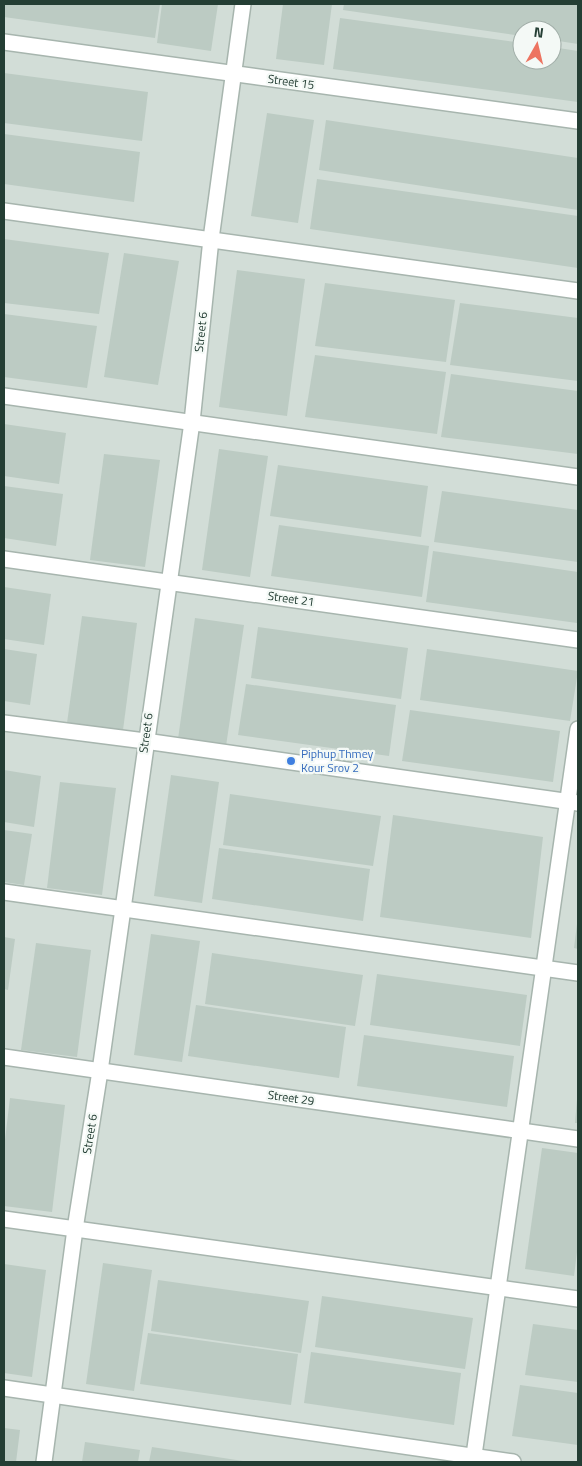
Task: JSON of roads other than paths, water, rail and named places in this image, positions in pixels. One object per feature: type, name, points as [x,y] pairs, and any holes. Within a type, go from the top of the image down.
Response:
[{"type":"street","name":"Street 6","points":[[44,1462],[75,1229],[100,1071],[145,741],[192,422],[211,239],[243,4]]},
{"type":"street","name":"Street 15","points":[[4,42],[578,121]]},
{"type":"street","points":[[4,211],[578,291]]},
{"type":"street","points":[[4,396],[578,477]]},
{"type":"street","name":"Street 21","points":[[4,559],[578,640]]},
{"type":"street","points":[[4,723],[145,741],[573,802]]},
{"type":"street","points":[[474,1459],[544,968],[573,802],[578,729]]},
{"type":"street","points":[[4,892],[578,974]]},
{"type":"street","name":"Street 29","points":[[4,1057],[578,1139]]},
{"type":"street","points":[[4,1219],[578,1299]]},
{"type":"street","points":[[4,1388],[474,1459],[513,1462]]},
{"type":"place","name":"Piphup Thmey Kour Srov 2","points":[[291,761]]}]
